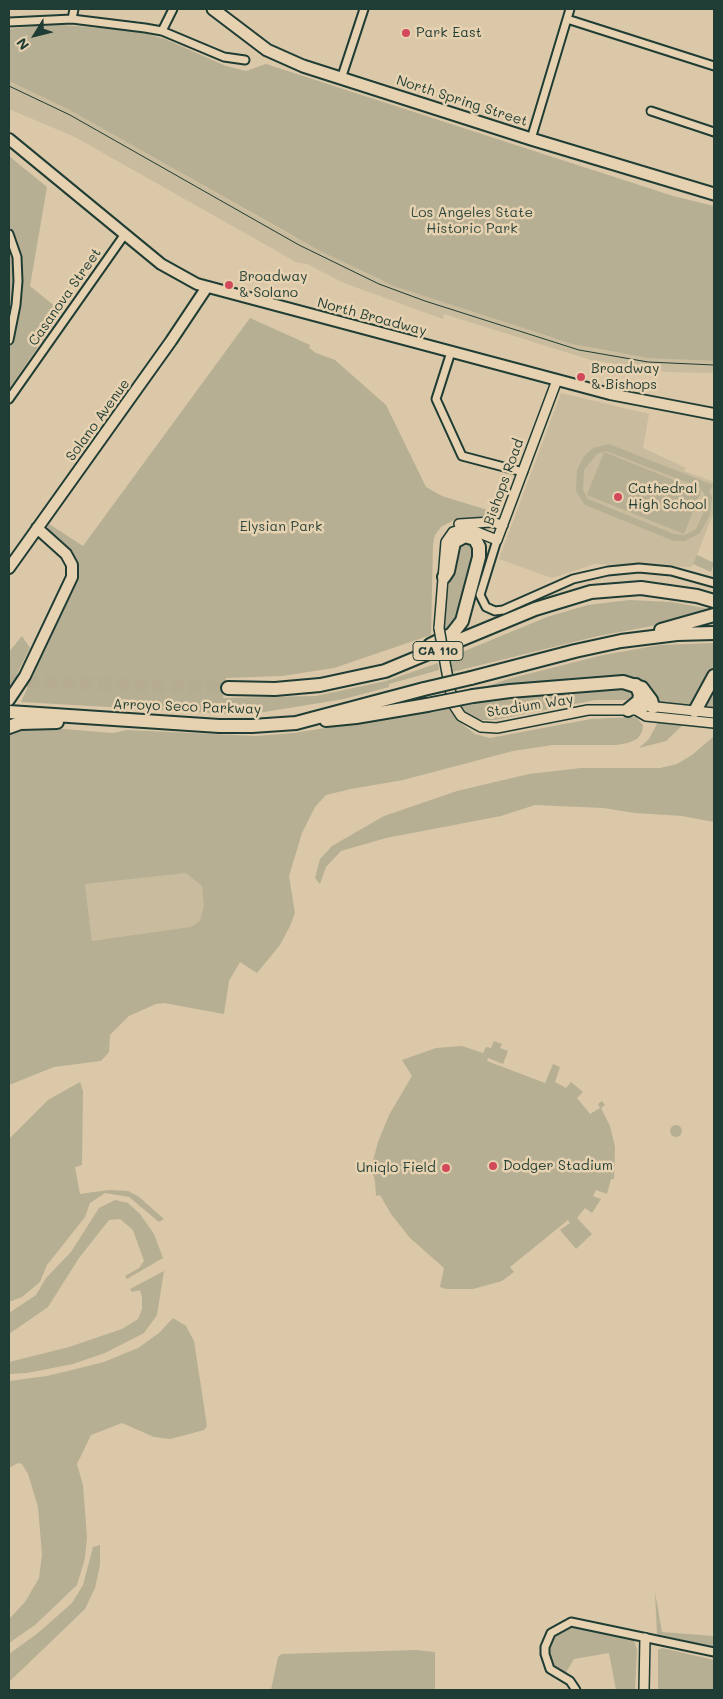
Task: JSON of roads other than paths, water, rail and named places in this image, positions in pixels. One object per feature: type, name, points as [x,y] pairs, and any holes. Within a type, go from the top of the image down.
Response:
[{"type":"highway","points":[[320,685],[436,643],[455,631],[462,621],[479,557],[479,547],[475,539],[465,536],[454,542],[448,570],[444,578]]},
{"type":"highway","points":[[641,588],[673,584],[714,592]]},
{"type":"highway","name":"Arroyo Seco Parkway","points":[[228,688],[275,689],[320,685],[392,669],[562,599],[592,592],[641,588],[697,596],[714,601]]},
{"type":"highway","points":[[621,641],[712,616]]},
{"type":"highway","name":"Arroyo Seco Parkway","points":[[12,713],[219,726],[296,723],[424,688],[621,641],[677,634],[714,633]]},
{"type":"highway","points":[[695,711],[714,676]]},
{"type":"highway","points":[[296,723],[356,717],[510,691],[623,682],[636,685],[648,694],[653,707]]},
{"type":"highway","points":[[632,710],[639,701],[640,694],[636,685]]},
{"type":"highway","points":[[9,726],[20,723],[40,724],[90,719]]},
{"type":"main road","name":"North Spring Street","points":[[213,9],[267,50],[303,66],[531,139],[714,194]]},
{"type":"main road","name":"North Broadway","points":[[9,139],[161,264],[187,279],[206,287],[557,380],[635,399],[714,414]]},
{"type":"main road","name":"Solano Avenue","points":[[9,568],[171,341],[206,287]]},
{"type":"main road","points":[[9,700],[25,676],[72,577],[72,564],[66,554],[37,528]]},
{"type":"street","points":[[72,19],[74,9]]},
{"type":"street","points":[[162,31],[173,9]]},
{"type":"street","points":[[341,79],[364,9]]},
{"type":"street","points":[[531,139],[570,9]]},
{"type":"street","points":[[9,22],[72,19],[162,31],[224,56],[244,60]]},
{"type":"street","points":[[567,19],[714,66]]},
{"type":"street","points":[[651,111],[714,132]]},
{"type":"street","points":[[9,234],[17,257],[18,281],[16,305],[9,340]]},
{"type":"street","name":"Casanova Street","points":[[9,399],[125,234]]},
{"type":"street","points":[[451,352],[436,399],[462,456],[522,472]]},
{"type":"street","name":"Bishops Road","points":[[557,380],[497,540],[480,595],[483,604],[488,609],[503,610],[573,579],[597,572],[624,569],[680,573],[714,583]]},
{"type":"street","name":"Stadium Way","points":[[503,525],[491,522],[454,525],[444,533],[438,551],[439,628],[453,704],[461,716],[481,727],[497,728],[588,710],[632,710],[647,706],[714,713]]},
{"type":"street","name":"Stadium Way","points":[[440,599],[443,594],[445,545],[453,532],[463,528],[470,529],[497,540]]},
{"type":"street","name":"Stadium Way","points":[[632,710],[646,716],[714,723]]},
{"type":"street","points":[[576,1690],[570,1682],[554,1673],[547,1661],[545,1647],[551,1633],[558,1627],[570,1622],[578,1622],[714,1652]]},
{"type":"street","points":[[644,1690],[645,1638]]},
{"type":"tunnel","points":[[9,681],[228,688]]},
{"type":"tram line","points":[[9,86],[70,115],[299,245],[379,284],[425,301],[579,350],[648,362],[714,365]]},
{"type":"place","name":"Park East","points":[[406,33]]},
{"type":"place","name":"Broadway & Solano","points":[[229,285]]},
{"type":"place","name":"Broadway & Bishops","points":[[581,377]]},
{"type":"place","name":"Cathedral High School","points":[[618,497]]},
{"type":"place","name":"Dodger Stadium","points":[[493,1166]]},
{"type":"place","name":"Uniqlo Field","points":[[446,1168]]},
{"type":"park label","name":"Los Angeles State Historic Park","points":[[472,222]]},
{"type":"park label","name":"Elysian Park","points":[[281,527]]}]
